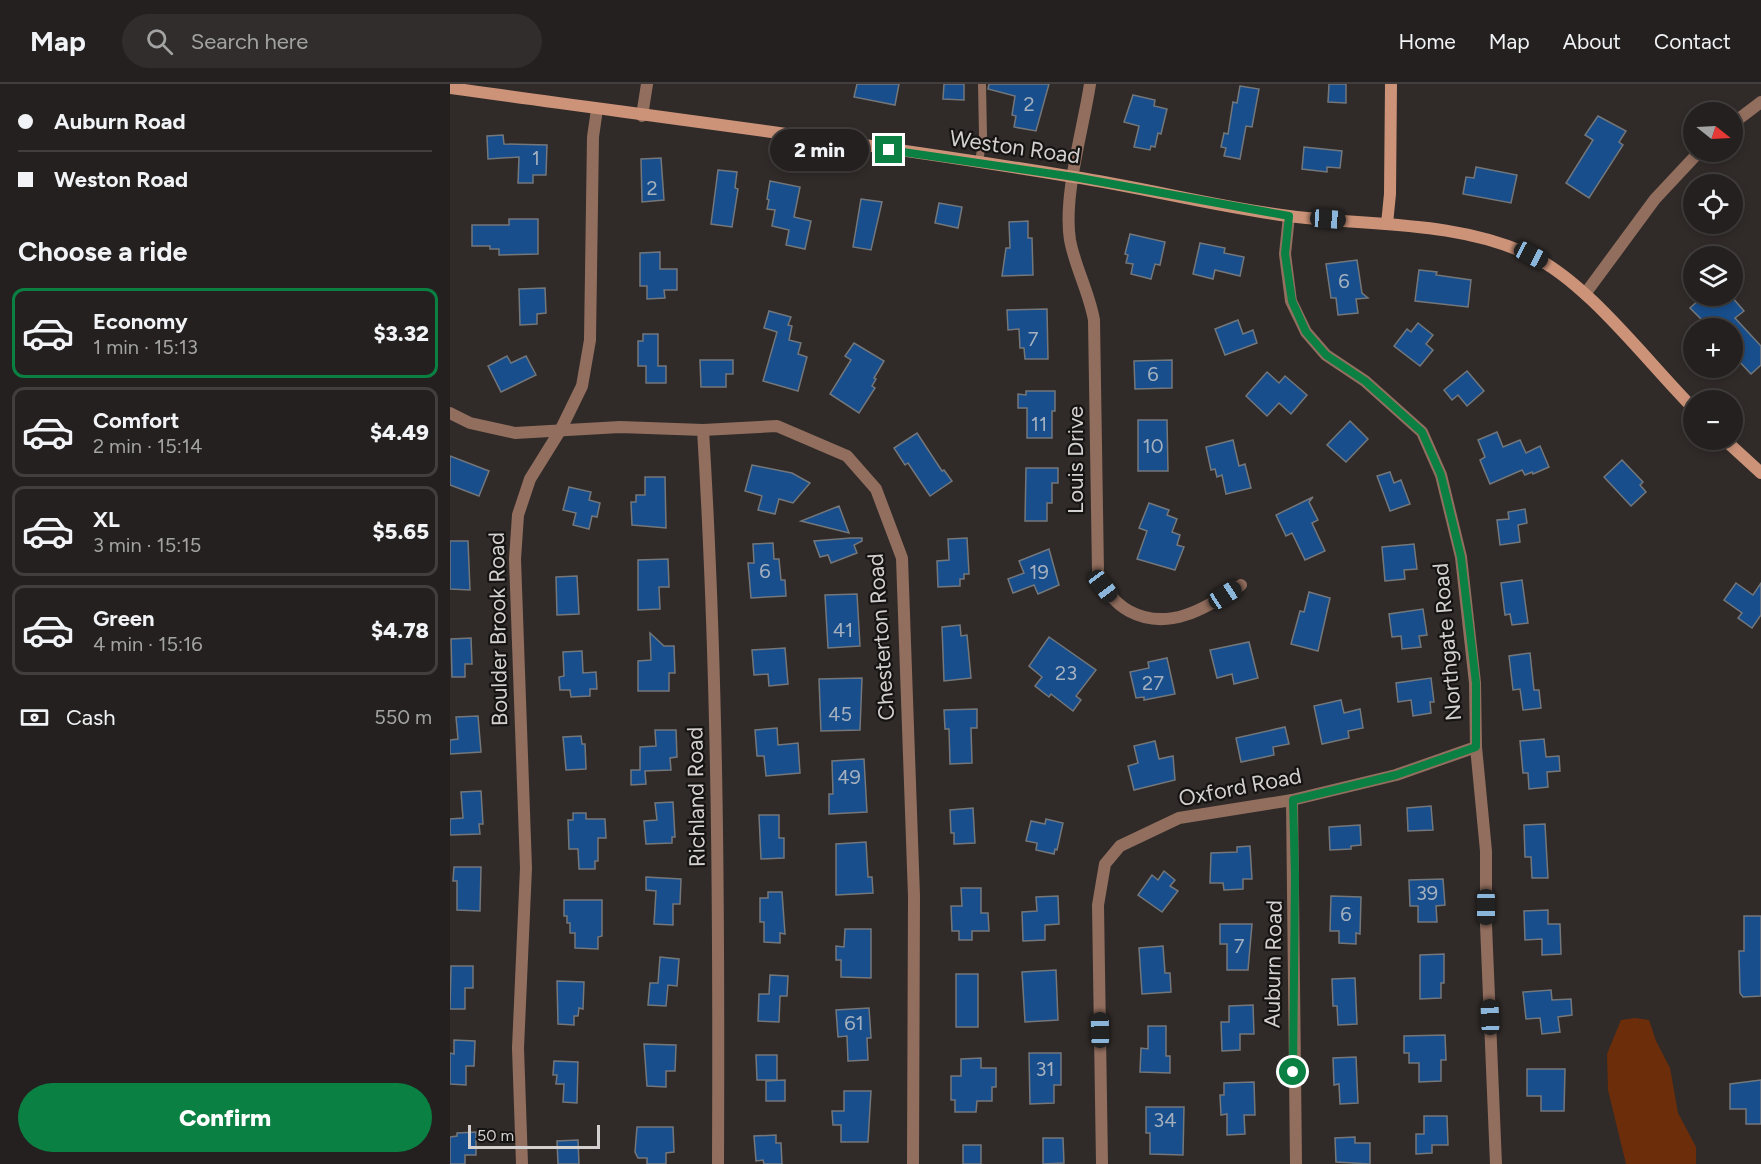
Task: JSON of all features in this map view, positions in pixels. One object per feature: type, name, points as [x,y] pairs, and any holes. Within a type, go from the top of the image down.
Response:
[{"type":"main road","points":[[1387,224],[1390,194],[1391,84]]},
{"type":"main road","name":"Weston Road","points":[[450,88],[1074,177],[1289,216],[1387,224],[1462,235],[1510,246],[1548,264],[1566,277],[1683,397]]},
{"type":"main road","points":[[1736,450],[1761,473]]},
{"type":"street","points":[[642,116],[647,84]]},
{"type":"street","name":"Louis Drive","points":[[1090,84],[1069,221],[1070,240],[1094,320],[1096,555],[1103,586],[1123,608],[1149,619],[1162,620],[1193,613],[1242,585]]},
{"type":"street","points":[[1743,116],[1761,102]]},
{"type":"street","name":"Boulder Brook Road","points":[[522,1164],[518,1048],[526,868],[515,558],[518,515],[530,479],[561,429],[582,386],[590,340],[593,137],[597,109]]},
{"type":"street","points":[[1585,294],[1655,199],[1690,162]]},
{"type":"street","name":"Northgate Road","points":[[1289,216],[1285,254],[1292,301],[1306,332],[1326,355],[1365,381],[1422,432],[1441,475],[1461,557],[1476,683],[1476,747],[1486,851],[1486,925],[1496,1164]]},
{"type":"street","name":"Chesterton Road","points":[[450,413],[470,423],[515,432],[620,427],[703,430],[777,426],[847,456],[876,489],[902,558],[914,896],[913,1164]]},
{"type":"street","name":"Richland Road","points":[[703,430],[711,557],[719,852],[718,1164]]},
{"type":"street","name":"Oxford Road","points":[[1102,1164],[1098,905],[1105,864],[1123,843],[1179,818],[1293,800],[1396,775],[1476,747]]},
{"type":"street","name":"Auburn Road","points":[[1293,800],[1296,1164]]},
{"type":"lane","points":[[979,163],[983,135],[982,84]]},
{"type":"shaded area","points":[[1635,1018],[1649,1020],[1656,1041],[1670,1068],[1678,1113],[1696,1147],[1696,1164],[1626,1164],[1608,1090],[1607,1054],[1621,1020]]},
{"type":"building","points":[[857,84],[899,84],[895,105],[854,97]]},
{"type":"building","points":[[944,84],[964,84],[964,100],[943,99]]},
{"type":"building","points":[[989,84],[1049,84],[1036,131],[1014,127],[1016,116],[1012,115],[1015,96],[988,89]]},
{"type":"building","points":[[1329,84],[1346,84],[1346,103],[1328,102]]},
{"type":"building","points":[[1240,86],[1259,89],[1252,127],[1246,126],[1240,159],[1224,156],[1226,148],[1221,147],[1224,133],[1228,134],[1233,102],[1237,103]]},
{"type":"building","points":[[1133,95],[1155,100],[1154,106],[1167,109],[1161,134],[1158,133],[1155,147],[1151,146],[1150,150],[1134,147],[1139,126],[1124,122]]},
{"type":"building","points":[[1598,116],[1626,131],[1619,142],[1623,145],[1589,198],[1566,183],[1593,140],[1585,135]]},
{"type":"building","points":[[503,135],[504,144],[547,145],[546,175],[533,175],[533,183],[518,183],[519,157],[488,159],[487,136]]},
{"type":"building","points":[[1304,147],[1342,151],[1340,168],[1327,167],[1327,172],[1302,169]]},
{"type":"building","points":[[661,158],[664,200],[642,202],[641,159]]},
{"type":"building","points":[[1476,167],[1517,175],[1511,203],[1463,194],[1466,177],[1474,178]]},
{"type":"building","points":[[718,170],[737,172],[735,188],[738,189],[732,227],[711,224]]},
{"type":"building","points":[[770,181],[800,187],[794,217],[811,221],[805,249],[786,245],[789,230],[772,226],[775,210],[767,209]]},
{"type":"building","points":[[861,199],[882,202],[871,250],[853,247]]},
{"type":"building","points":[[939,203],[962,207],[958,228],[935,223]]},
{"type":"building","points":[[509,219],[538,219],[538,254],[499,255],[499,249],[490,249],[490,246],[472,246],[472,225],[509,225]]},
{"type":"building","points":[[1028,221],[1028,238],[1032,238],[1033,275],[1002,276],[1006,248],[1010,248],[1009,222]]},
{"type":"building","points":[[1130,234],[1165,242],[1160,265],[1155,264],[1151,279],[1131,274],[1133,264],[1126,263],[1128,255],[1125,254]]},
{"type":"building","points":[[1200,243],[1225,248],[1224,253],[1244,257],[1240,276],[1215,270],[1213,279],[1193,274]]},
{"type":"building","points":[[660,252],[660,269],[677,269],[677,290],[664,290],[665,298],[647,299],[647,286],[640,286],[640,253]]},
{"type":"building","points":[[1357,260],[1362,293],[1368,298],[1356,299],[1358,313],[1338,315],[1336,298],[1331,298],[1326,264]]},
{"type":"building","points":[[1419,270],[1471,280],[1468,307],[1415,301]]},
{"type":"building","points":[[545,288],[546,313],[537,314],[537,324],[520,325],[519,289]]},
{"type":"building","points":[[1692,306],[1740,306],[1744,311],[1735,318],[1700,318],[1690,308]]},
{"type":"building","points":[[1047,309],[1048,359],[1025,359],[1024,348],[1020,348],[1019,329],[1008,330],[1007,310]]},
{"type":"building","points":[[769,311],[791,317],[788,325],[792,326],[789,340],[801,343],[798,354],[807,357],[798,391],[763,381],[777,332],[764,328]]},
{"type":"building","points":[[1238,320],[1243,334],[1253,330],[1257,343],[1225,355],[1215,329]]},
{"type":"building","points":[[1418,323],[1433,335],[1426,344],[1433,350],[1420,366],[1394,346],[1407,329],[1411,332]]},
{"type":"building","points":[[1743,327],[1761,346],[1761,365],[1751,374],[1743,365]]},
{"type":"building","points":[[643,334],[658,334],[658,366],[666,366],[666,383],[646,383],[646,366],[638,366],[638,341],[643,341]]},
{"type":"building","points":[[854,343],[884,361],[874,378],[876,379],[872,386],[875,388],[859,413],[830,394],[851,360],[845,356]]},
{"type":"building","points":[[507,356],[511,363],[526,356],[536,375],[501,392],[488,366]]},
{"type":"building","points":[[700,360],[733,360],[733,374],[726,374],[726,387],[701,387]]},
{"type":"building","points":[[1172,360],[1172,388],[1135,389],[1134,361]]},
{"type":"building","points":[[1467,371],[1484,391],[1467,406],[1458,395],[1452,400],[1444,390]]},
{"type":"building","points":[[1267,372],[1279,383],[1285,376],[1307,395],[1291,414],[1279,403],[1267,416],[1246,396]]},
{"type":"building","points":[[1026,391],[1055,391],[1052,438],[1027,438],[1027,408],[1018,408],[1018,394],[1026,395]]},
{"type":"building","points":[[1138,420],[1167,420],[1168,471],[1138,471]]},
{"type":"building","points":[[1350,421],[1368,439],[1346,462],[1327,445]]},
{"type":"building","points":[[1497,432],[1503,447],[1520,440],[1526,453],[1540,446],[1549,467],[1525,475],[1522,470],[1490,484],[1480,460],[1485,457],[1478,440]]},
{"type":"building","points":[[917,433],[942,471],[944,470],[952,481],[930,496],[908,463],[905,465],[894,448]]},
{"type":"building","points":[[1233,440],[1239,466],[1245,464],[1251,488],[1226,494],[1222,475],[1217,477],[1215,469],[1211,470],[1206,447]]},
{"type":"building","points":[[450,456],[489,471],[479,496],[450,485]]},
{"type":"building","points":[[1622,460],[1643,482],[1640,485],[1646,492],[1631,506],[1604,477]]},
{"type":"building","points":[[752,465],[792,473],[810,483],[793,503],[779,499],[775,514],[758,510],[762,496],[745,491]]},
{"type":"building","points":[[1026,468],[1058,468],[1058,483],[1052,483],[1052,503],[1047,503],[1047,521],[1025,521]]},
{"type":"building","points":[[1390,472],[1394,483],[1401,480],[1410,504],[1390,511],[1377,476]]},
{"type":"building","points":[[645,477],[665,477],[666,528],[632,525],[631,502],[636,502],[636,495],[645,495]]},
{"type":"building","points":[[569,487],[591,492],[589,500],[600,503],[597,517],[592,516],[589,529],[573,525],[576,513],[563,510]]},
{"type":"building","points":[[1313,497],[1309,502],[1318,520],[1312,523],[1325,551],[1305,560],[1292,533],[1286,536],[1276,515]]},
{"type":"building","points":[[1149,503],[1169,510],[1167,515],[1177,519],[1172,532],[1180,535],[1177,545],[1184,547],[1175,570],[1137,559],[1147,531],[1139,528]]},
{"type":"building","points":[[839,506],[849,533],[801,521]]},
{"type":"building","points":[[1525,509],[1527,523],[1518,525],[1520,542],[1500,545],[1497,520],[1509,519],[1508,512]]},
{"type":"building","points":[[862,538],[862,541],[854,545],[857,553],[831,563],[828,555],[820,557],[814,541]]},
{"type":"building","points":[[967,538],[969,574],[964,574],[964,579],[960,579],[960,586],[938,587],[937,561],[949,560],[948,539]]},
{"type":"building","points":[[450,541],[468,541],[470,590],[450,589]]},
{"type":"building","points":[[773,543],[774,559],[779,559],[781,580],[785,580],[786,596],[751,598],[748,563],[754,563],[753,544]]},
{"type":"building","points":[[1414,544],[1417,569],[1404,570],[1405,579],[1385,581],[1382,547]]},
{"type":"building","points":[[1049,549],[1059,585],[1038,594],[1034,585],[1013,593],[1008,579],[1024,573],[1019,561]]},
{"type":"building","points":[[668,559],[669,587],[659,587],[660,609],[638,610],[638,560]]},
{"type":"building","points":[[577,576],[579,614],[557,615],[556,577]]},
{"type":"building","points":[[1522,580],[1528,623],[1512,625],[1510,614],[1505,615],[1501,583]]},
{"type":"building","points":[[1736,583],[1753,595],[1761,583],[1761,615],[1752,628],[1738,618],[1742,613],[1724,600]]},
{"type":"building","points":[[1309,592],[1330,598],[1318,651],[1291,644],[1300,611],[1304,612]]},
{"type":"building","points":[[857,594],[860,646],[828,648],[825,595]]},
{"type":"building","points":[[1423,609],[1427,635],[1419,636],[1421,647],[1402,649],[1401,636],[1392,637],[1389,614]]},
{"type":"building","points":[[960,625],[961,636],[967,635],[971,678],[944,681],[942,627]]},
{"type":"building","points":[[650,633],[664,646],[674,646],[675,673],[669,673],[669,691],[638,691],[638,661],[651,660]]},
{"type":"building","points":[[1049,637],[1096,670],[1076,696],[1081,700],[1073,711],[1051,694],[1049,697],[1035,686],[1042,677],[1029,666]]},
{"type":"building","points":[[471,638],[472,664],[465,664],[465,677],[452,677],[451,639]]},
{"type":"building","points":[[1249,642],[1258,678],[1234,684],[1232,674],[1217,678],[1210,650]]},
{"type":"building","points":[[785,648],[788,684],[769,686],[768,674],[754,675],[752,650]]},
{"type":"building","points":[[582,651],[583,673],[596,672],[597,689],[590,689],[590,696],[571,697],[570,690],[560,690],[559,677],[564,676],[563,652]]},
{"type":"building","points":[[1530,653],[1534,690],[1539,690],[1541,708],[1523,710],[1520,689],[1513,690],[1509,656]]},
{"type":"building","points":[[1167,658],[1175,694],[1144,700],[1144,697],[1136,698],[1130,672],[1149,668],[1148,662]]},
{"type":"building","points":[[862,678],[860,730],[821,731],[819,679]]},
{"type":"building","points":[[1431,678],[1434,702],[1430,702],[1431,713],[1413,716],[1411,700],[1398,702],[1396,683]]},
{"type":"building","points":[[1341,700],[1344,713],[1360,709],[1363,728],[1348,731],[1349,738],[1322,744],[1314,706]]},
{"type":"building","points":[[977,709],[977,728],[971,728],[972,763],[950,764],[949,729],[945,729],[944,710]]},
{"type":"building","points":[[478,716],[481,752],[450,754],[450,740],[458,739],[456,717]]},
{"type":"building","points":[[1285,727],[1289,744],[1273,747],[1274,755],[1241,762],[1236,738]]},
{"type":"building","points":[[777,728],[778,745],[798,743],[800,773],[766,776],[764,756],[757,756],[755,730]]},
{"type":"building","points":[[655,730],[676,730],[677,757],[670,758],[671,770],[645,771],[646,784],[631,785],[631,770],[640,770],[640,747],[656,746]]},
{"type":"building","points":[[581,736],[582,744],[585,744],[586,769],[566,770],[563,737]]},
{"type":"building","points":[[1544,739],[1546,757],[1559,756],[1560,771],[1547,772],[1548,787],[1529,789],[1528,773],[1523,773],[1520,741]]},
{"type":"building","points":[[1155,741],[1159,759],[1173,756],[1175,780],[1134,790],[1128,766],[1138,763],[1134,746]]},
{"type":"building","points":[[864,759],[867,812],[829,814],[829,794],[833,794],[832,761]]},
{"type":"building","points":[[481,791],[483,824],[479,824],[480,834],[450,835],[450,819],[463,818],[461,792]]},
{"type":"building","points":[[673,802],[675,837],[672,837],[672,843],[646,844],[644,821],[657,820],[655,803]]},
{"type":"building","points":[[1431,806],[1433,830],[1408,831],[1407,808]]},
{"type":"building","points":[[973,808],[975,843],[954,844],[950,810]]},
{"type":"building","points":[[573,813],[586,813],[586,819],[605,819],[606,838],[598,838],[598,861],[595,861],[595,869],[579,869],[578,849],[569,849],[568,820],[573,820]]},
{"type":"building","points":[[759,815],[779,815],[779,838],[784,838],[784,858],[761,859]]},
{"type":"building","points":[[1046,819],[1063,823],[1054,854],[1036,850],[1037,843],[1026,841],[1031,821],[1045,824]]},
{"type":"building","points":[[1545,824],[1548,878],[1532,878],[1531,857],[1525,857],[1524,825]]},
{"type":"building","points":[[1360,825],[1361,845],[1351,846],[1351,849],[1330,850],[1329,827]]},
{"type":"building","points":[[866,842],[868,877],[872,877],[873,893],[836,895],[836,844]]},
{"type":"building","points":[[1250,846],[1252,879],[1243,879],[1243,889],[1224,890],[1223,883],[1210,883],[1211,853],[1237,852],[1237,847]]},
{"type":"building","points":[[454,867],[481,867],[480,911],[457,910],[457,881],[453,881]]},
{"type":"building","points":[[1164,871],[1175,880],[1170,886],[1178,891],[1162,912],[1138,895],[1152,875],[1158,880]]},
{"type":"building","points":[[646,877],[681,879],[680,904],[673,904],[673,925],[654,924],[656,891],[646,890]]},
{"type":"building","points":[[1443,879],[1445,905],[1436,906],[1437,922],[1418,922],[1418,906],[1410,906],[1409,880]]},
{"type":"building","points":[[961,888],[981,888],[981,913],[988,913],[989,931],[972,931],[972,940],[959,940],[959,931],[952,931],[951,906],[962,906]]},
{"type":"building","points":[[768,892],[782,892],[785,934],[780,933],[780,943],[764,942],[764,922],[760,922],[760,898],[768,898]]},
{"type":"building","points":[[1058,896],[1059,924],[1045,925],[1045,940],[1023,941],[1022,912],[1037,911],[1036,897]]},
{"type":"building","points":[[1331,896],[1361,897],[1360,934],[1356,933],[1356,944],[1339,943],[1339,931],[1330,931]]},
{"type":"building","points":[[564,900],[602,900],[602,936],[598,937],[598,949],[575,948],[575,933],[570,933],[570,923],[567,923],[567,916],[564,916]]},
{"type":"building","points":[[1548,910],[1548,924],[1560,924],[1561,954],[1542,955],[1542,939],[1525,940],[1524,911]]},
{"type":"building","points":[[1744,916],[1761,916],[1761,996],[1743,997],[1740,993],[1739,951],[1744,951]]},
{"type":"building","points":[[1220,924],[1252,924],[1248,970],[1227,970],[1227,944],[1220,944]]},
{"type":"building","points":[[845,929],[871,929],[871,978],[841,977],[841,960],[836,960],[836,946],[844,947]]},
{"type":"building","points":[[1163,946],[1165,973],[1170,973],[1171,992],[1142,994],[1139,948]]},
{"type":"building","points":[[1444,954],[1444,983],[1441,983],[1441,998],[1420,999],[1420,955]]},
{"type":"building","points":[[660,957],[679,959],[677,986],[668,985],[666,1006],[648,1005],[650,983],[658,983]]},
{"type":"building","points":[[451,966],[473,966],[473,988],[465,988],[465,1009],[450,1009]]},
{"type":"building","points":[[1056,970],[1058,1020],[1025,1022],[1022,972]]},
{"type":"building","points":[[956,974],[978,974],[978,1027],[956,1027]]},
{"type":"building","points":[[770,975],[788,976],[787,996],[780,996],[779,1022],[758,1021],[759,994],[769,994]]},
{"type":"building","points":[[1355,978],[1357,1024],[1338,1025],[1337,1006],[1333,1006],[1332,979]]},
{"type":"building","points":[[557,981],[584,982],[583,1009],[579,1008],[578,1016],[574,1016],[574,1025],[558,1024]]},
{"type":"building","points":[[1551,990],[1552,1000],[1571,999],[1572,1015],[1558,1017],[1560,1032],[1542,1034],[1540,1018],[1526,1019],[1523,992]]},
{"type":"building","points":[[1253,1005],[1254,1034],[1240,1034],[1240,1050],[1222,1051],[1221,1022],[1229,1022],[1229,1006]]},
{"type":"building","points":[[869,1008],[871,1038],[867,1038],[868,1060],[848,1061],[847,1036],[838,1037],[836,1010]]},
{"type":"building","points":[[1148,1026],[1166,1026],[1166,1056],[1170,1056],[1170,1073],[1140,1072],[1141,1048],[1148,1049]]},
{"type":"building","points":[[1445,1035],[1446,1060],[1441,1060],[1441,1081],[1419,1082],[1419,1063],[1409,1063],[1409,1053],[1404,1053],[1404,1036]]},
{"type":"building","points":[[454,1040],[475,1041],[474,1066],[466,1066],[466,1085],[450,1084],[450,1053],[454,1054]]},
{"type":"building","points":[[644,1044],[676,1045],[675,1071],[666,1071],[666,1087],[647,1086]]},
{"type":"building","points":[[1029,1053],[1061,1053],[1061,1085],[1054,1085],[1054,1103],[1030,1104]]},
{"type":"building","points":[[756,1055],[777,1055],[777,1080],[757,1080]]},
{"type":"building","points":[[1356,1057],[1358,1103],[1340,1104],[1339,1084],[1334,1085],[1333,1058]]},
{"type":"building","points":[[981,1058],[981,1068],[996,1068],[996,1087],[992,1087],[992,1101],[977,1101],[976,1112],[955,1112],[955,1100],[951,1100],[951,1076],[961,1076],[961,1059]]},
{"type":"building","points":[[554,1061],[578,1062],[577,1103],[563,1102],[564,1084],[556,1084],[557,1075],[553,1075]]},
{"type":"building","points":[[1527,1069],[1565,1069],[1564,1111],[1541,1111],[1541,1096],[1527,1096]]},
{"type":"building","points":[[785,1080],[785,1101],[766,1101],[766,1081]]},
{"type":"building","points":[[1761,1080],[1761,1124],[1746,1124],[1746,1109],[1730,1109],[1730,1084]]},
{"type":"building","points":[[1254,1082],[1255,1115],[1244,1115],[1245,1134],[1227,1135],[1227,1114],[1221,1115],[1220,1095],[1224,1095],[1224,1083]]},
{"type":"building","points":[[844,1091],[871,1091],[868,1142],[841,1142],[841,1125],[833,1125],[832,1111],[844,1111]]},
{"type":"building","points":[[1146,1107],[1184,1107],[1183,1155],[1150,1154],[1150,1133],[1146,1133]]},
{"type":"building","points":[[1424,1116],[1447,1116],[1448,1145],[1432,1145],[1432,1153],[1416,1154],[1416,1134],[1424,1134]]},
{"type":"building","points":[[637,1127],[673,1127],[674,1152],[666,1153],[666,1164],[647,1164],[647,1158],[638,1158],[635,1152]]},
{"type":"building","points":[[476,1132],[476,1155],[465,1155],[465,1164],[450,1164],[450,1137],[457,1136],[457,1133]]},
{"type":"building","points":[[776,1135],[776,1143],[781,1143],[782,1164],[764,1164],[763,1160],[756,1161],[754,1136]]},
{"type":"building","points":[[1355,1137],[1355,1143],[1370,1143],[1370,1164],[1336,1162],[1335,1138]]},
{"type":"building","points":[[1043,1138],[1063,1138],[1064,1163],[1043,1164]]},
{"type":"building","points":[[578,1140],[579,1164],[558,1164],[557,1141]]},
{"type":"building","points":[[963,1145],[981,1145],[981,1164],[963,1164]]},
{"type":"route","points":[[889,150],[1074,177],[1289,216],[1285,254],[1292,301],[1306,332],[1326,355],[1365,381],[1422,432],[1441,475],[1461,557],[1476,683],[1476,747],[1396,775],[1293,800],[1295,876],[1293,1072]]}]
